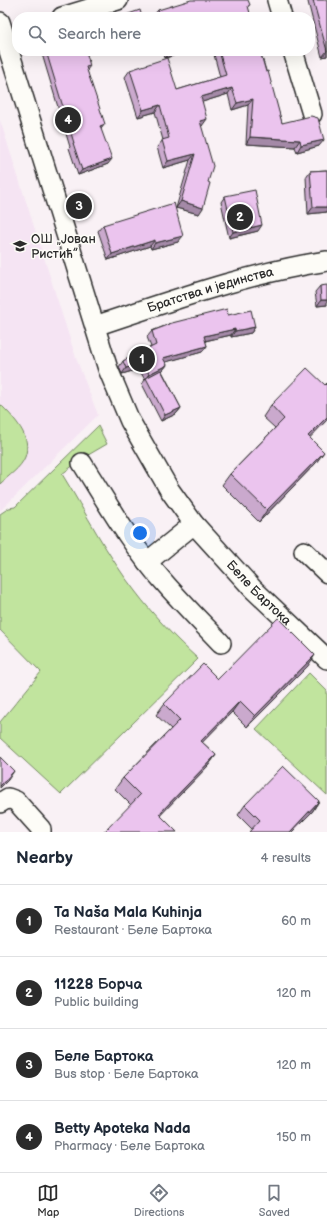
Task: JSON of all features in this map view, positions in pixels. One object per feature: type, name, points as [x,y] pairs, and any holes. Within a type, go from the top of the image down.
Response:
[{"type":"street","points":[[78,12],[118,0]]},
{"type":"street","points":[[277,0],[281,12]]},
{"type":"street","name":"Беле Бартока","points":[[5,31],[12,54]]},
{"type":"street","name":"Беле Бартока","points":[[13,56],[108,369],[130,421],[170,489],[194,524],[253,589],[327,659]]},
{"type":"street","points":[[295,56],[312,114]]},
{"type":"street","name":"Братства и јединства","points":[[95,326],[258,276],[299,265],[327,261]]},
{"type":"street","points":[[82,463],[117,519],[147,562],[221,643]]},
{"type":"street","points":[[147,562],[194,524]]},
{"type":"street","points":[[304,551],[327,573]]},
{"type":"street","points":[[0,803],[8,798],[16,801],[41,829],[41,832]]},
{"type":"shaded area","name":"ОШ „Јован Ристић”","points":[[0,120],[76,358],[98,415],[0,511]]},
{"type":"green space","points":[[0,404],[16,421],[24,434],[27,449],[21,465],[0,484]]},
{"type":"green space","points":[[98,426],[107,444],[83,458],[62,474],[125,577],[157,618],[198,659],[61,794],[0,738],[0,722],[41,672],[0,630],[0,514],[9,508],[15,507]]},
{"type":"green space","points":[[309,673],[327,691],[327,795],[256,729]]},
{"type":"building","points":[[191,0],[248,0],[250,5],[248,6],[250,12],[159,12],[158,10]]},
{"type":"building","points":[[313,0],[327,0],[327,51]]},
{"type":"building","points":[[48,56],[87,56],[90,66],[86,67],[105,124],[100,126],[112,159],[82,170]]},
{"type":"building","points":[[220,56],[261,56],[266,72],[268,71],[282,123],[311,116],[318,118],[324,140],[301,145],[300,140],[250,137],[253,99],[237,103],[232,88],[201,97],[207,119],[200,121],[213,166],[203,208],[181,201],[195,154],[168,161],[162,140],[169,138],[160,105],[143,110],[130,70],[167,58],[177,90],[226,75]]},
{"type":"building","points":[[327,170],[327,207],[313,207],[310,171]]},
{"type":"building","points":[[255,190],[262,225],[233,232],[225,196]]},
{"type":"building","points":[[174,203],[183,236],[155,243],[155,240],[112,254],[103,225]]},
{"type":"building","points":[[327,285],[327,300],[321,300],[320,286]]},
{"type":"building","points":[[227,309],[228,315],[251,310],[255,327],[235,331],[235,329],[204,336],[207,346],[163,358],[167,365],[149,374],[144,363],[126,368],[123,361],[156,345],[152,331],[168,324]]},
{"type":"building","points":[[307,368],[325,385],[327,383],[327,417],[308,436],[324,452],[267,510],[230,474],[284,419],[271,405]]},
{"type":"building","points":[[161,370],[181,408],[165,415],[146,378]]},
{"type":"building","points":[[278,618],[315,655],[255,716],[240,701],[201,741],[216,755],[159,814],[177,832],[104,832],[140,795],[123,778],[180,720],[164,704],[203,664],[218,679]]},
{"type":"building","points":[[0,757],[14,771],[0,786]]},
{"type":"building","points":[[283,766],[319,801],[290,832],[249,832],[260,820],[245,805]]},
{"type":"place","name":"Betty Apoteka Nada","points":[[68,120]]},
{"type":"place","name":"Беле Бартока","points":[[79,206]]},
{"type":"place","name":"11228 Борча","points":[[240,217]]},
{"type":"place","name":"ОШ „Јован Ристић”","points":[[20,246]]},
{"type":"place","name":"Ta Naša Mala Kuhinja","points":[[142,359]]}]
